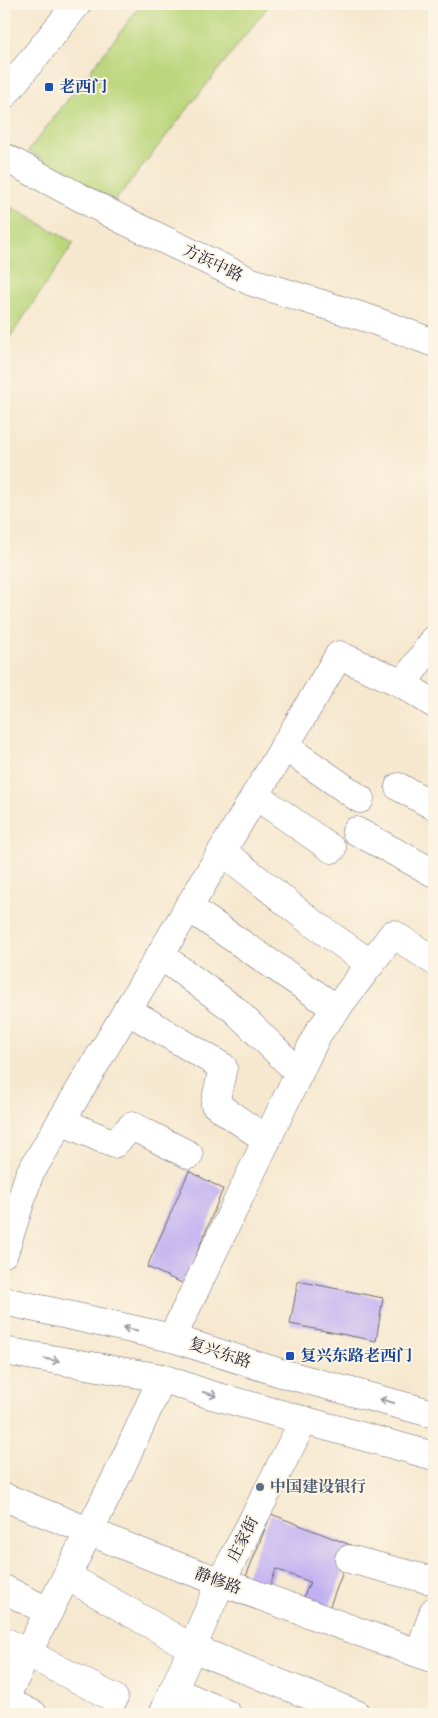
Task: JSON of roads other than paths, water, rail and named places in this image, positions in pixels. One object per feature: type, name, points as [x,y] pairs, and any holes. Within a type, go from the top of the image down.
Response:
[{"type":"street","points":[[4,95],[77,4]]},
{"type":"street","name":"方浜中路","points":[[4,157],[119,218],[252,282],[370,319],[434,343]]},
{"type":"street","points":[[403,684],[434,640]]},
{"type":"street","points":[[4,1253],[28,1175],[339,655],[403,684],[434,704]]},
{"type":"street","points":[[284,746],[360,799]]},
{"type":"street","points":[[399,787],[434,806]]},
{"type":"street","points":[[255,795],[332,849]]},
{"type":"street","points":[[356,831],[434,873]]},
{"type":"street","points":[[222,851],[310,921],[371,964]]},
{"type":"street","points":[[188,907],[336,1009]]},
{"type":"street","points":[[172,1338],[318,1033],[393,934],[434,961]]},
{"type":"street","points":[[160,955],[235,1010],[299,1073]]},
{"type":"street","points":[[127,1010],[223,1067],[215,1104],[267,1140]]},
{"type":"street","points":[[61,1121],[114,1144],[132,1126],[189,1155]]},
{"type":"street","name":"复兴东路","points":[[4,1301],[172,1338],[281,1373],[434,1414]]},
{"type":"street","points":[[4,1351],[162,1378],[434,1456]]},
{"type":"street","points":[[33,1714],[4,1700],[119,1472],[162,1378]]},
{"type":"street","name":"庄家街","points":[[163,1714],[220,1582],[304,1420]]},
{"type":"street","name":"静修路","points":[[4,1497],[220,1582],[427,1656]]},
{"type":"street","points":[[349,1559],[434,1581]]},
{"type":"street","points":[[67,1576],[192,1648],[356,1714]]},
{"type":"street","points":[[4,1589],[49,1612]]},
{"type":"street","points":[[427,1656],[434,1610]]},
{"type":"street","points":[[4,1641],[29,1652],[114,1698]]},
{"type":"street","points":[[173,1690],[227,1714]]},
{"type":"place","name":"老西门","points":[[49,87]]},
{"type":"place","name":"复兴东路老西门","points":[[290,1356]]},
{"type":"place","name":"中国建设银行","points":[[260,1487]]}]
